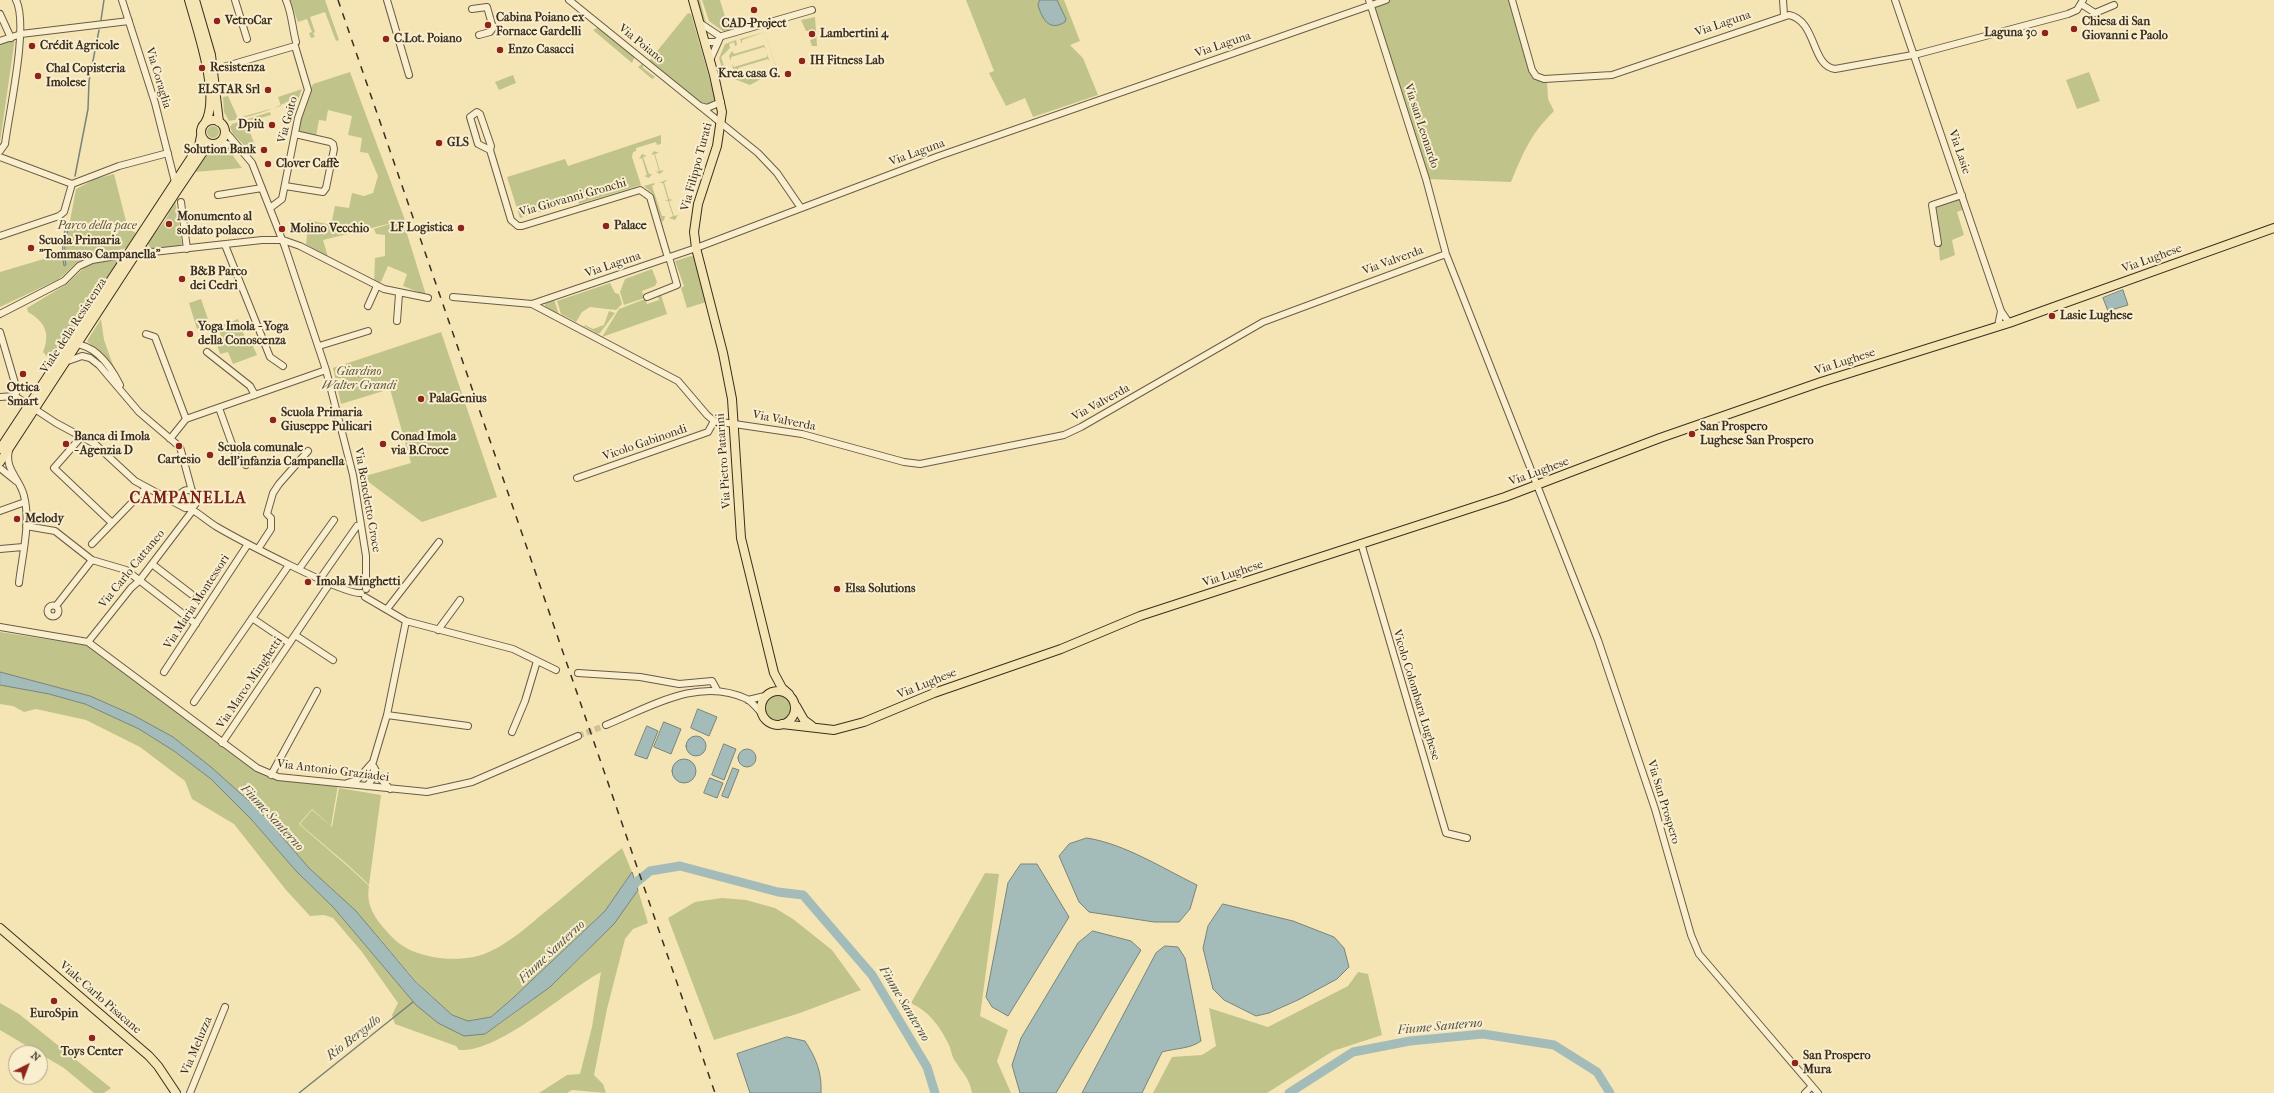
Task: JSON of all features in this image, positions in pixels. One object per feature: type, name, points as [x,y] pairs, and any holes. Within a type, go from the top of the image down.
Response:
[{"type":"main road","name":"Viale della Resistenza","points":[[0,449],[64,363],[127,257],[199,146],[201,129],[211,112],[210,91],[205,61],[189,0]]},
{"type":"main road","points":[[195,0],[205,32],[213,70],[219,122],[225,131]]},
{"type":"main road","name":"Via Filippo Turati","points":[[693,0],[706,42],[721,102],[722,123],[695,219],[696,248]]},
{"type":"main road","points":[[205,123],[212,120],[219,122]]},
{"type":"main road","name":"Viale della Resistenza","points":[[0,462],[32,407],[83,335],[203,152],[224,138],[225,131]]},
{"type":"main road","points":[[201,136],[205,142],[215,144]]},
{"type":"main road","name":"Via Lughese","points":[[762,714],[770,722],[834,730],[864,722],[934,693],[1061,649],[1140,616],[1248,582],[1360,543],[1537,486],[1660,438],[1821,382],[2009,323],[2274,228]]},
{"type":"main road","name":"Via Pietro Patarini","points":[[696,248],[728,378],[734,423],[741,538],[774,673],[782,688],[789,694]]},
{"type":"main road","name":"Via Pietro Patarini","points":[[767,695],[774,673]]},
{"type":"main road","points":[[762,714],[761,705],[767,695],[779,690],[789,694],[804,720],[812,727]]},
{"type":"main road","points":[[782,724],[791,719],[794,714],[795,704]]},
{"type":"main road","name":"Viale Carlo Pisacane","points":[[0,928],[149,1056],[158,1066],[176,1093]]},
{"type":"street","points":[[0,151],[5,144],[21,34],[21,9],[16,0]]},
{"type":"street","name":"Via Coraglia","points":[[122,0],[155,103],[175,182]]},
{"type":"street","points":[[235,0],[247,39]]},
{"type":"street","points":[[286,0],[293,19],[292,28],[296,42]]},
{"type":"street","points":[[387,0],[409,75]]},
{"type":"street","name":"Via Poiano","points":[[569,0],[758,153],[777,173],[801,208]]},
{"type":"street","name":"Via Laguna","points":[[452,297],[532,304],[669,258],[946,153],[1370,3],[1386,0]]},
{"type":"street","name":"Via Laguna","points":[[1512,0],[1532,70],[1536,76],[1544,79],[1612,75],[1784,15]]},
{"type":"street","points":[[1783,0],[1784,15],[1794,16],[1803,23],[1822,61],[1831,69],[1915,55],[2068,14],[2076,10],[2082,2],[2095,13],[2114,5]]},
{"type":"street","name":"Via Lasie","points":[[1895,0],[2001,311],[2009,323]]},
{"type":"street","name":"Via san Leonardo","points":[[1370,3],[1426,179],[1446,254]]},
{"type":"street","points":[[472,9],[487,7],[493,28],[490,32],[479,35]]},
{"type":"street","points":[[706,42],[716,42],[720,37],[812,10]]},
{"type":"street","points":[[0,14],[11,38]]},
{"type":"street","points":[[0,41],[21,34],[129,22]]},
{"type":"street","points":[[700,23],[720,37]]},
{"type":"street","points":[[710,60],[720,37]]},
{"type":"street","name":"Via Goito","points":[[213,70],[295,46],[308,90],[300,109],[281,201],[270,208]]},
{"type":"street","points":[[700,106],[707,108],[721,102]]},
{"type":"street","name":"Via Giovanni Gronchi","points":[[487,148],[478,144],[470,117],[472,114],[477,112],[480,114],[490,140],[487,148],[511,220],[518,226],[640,190],[647,193],[650,197],[669,258]]},
{"type":"street","name":"Via Benedetto Croce","points":[[225,131],[252,163],[283,240],[319,346],[353,475],[366,556],[365,593]]},
{"type":"street","points":[[284,186],[322,193],[325,190],[330,168],[333,144],[294,134]]},
{"type":"street","points":[[215,144],[224,143],[241,149]]},
{"type":"street","points":[[0,157],[72,184],[113,168],[168,153]]},
{"type":"street","points":[[170,164],[177,168],[186,166]]},
{"type":"street","points":[[0,236],[59,216],[64,212],[72,184]]},
{"type":"street","points":[[218,195],[262,188]]},
{"type":"street","points":[[1938,243],[1932,205],[1962,195]]},
{"type":"street","points":[[181,202],[187,249]]},
{"type":"street","points":[[140,247],[150,252],[283,240],[300,246],[378,286],[399,294],[428,298]]},
{"type":"street","points":[[225,245],[270,357],[283,366]]},
{"type":"street","points":[[1446,254],[1537,486]]},
{"type":"street","name":"Via Valverda","points":[[714,421],[802,434],[904,462],[920,464],[1064,435],[1081,428],[1263,322],[1446,254]]},
{"type":"street","points":[[0,314],[64,281],[79,266],[92,260],[122,255],[127,257]]},
{"type":"street","points":[[647,297],[677,285],[669,258]]},
{"type":"street","points":[[368,306],[378,286]]},
{"type":"street","points":[[397,321],[399,294]]},
{"type":"street","points":[[532,304],[678,380],[707,416],[714,421]]},
{"type":"street","name":"Via Lasie","points":[[1998,326],[2001,311]]},
{"type":"street","points":[[319,346],[368,331]]},
{"type":"street","points":[[0,332],[17,390],[15,396]]},
{"type":"street","points":[[146,334],[155,337],[186,419]]},
{"type":"street","points":[[76,344],[107,362],[122,390]]},
{"type":"street","points":[[207,352],[250,386],[255,395]]},
{"type":"street","points":[[64,363],[82,356],[90,358],[122,390],[150,422],[182,451],[192,491],[196,495],[197,502],[207,520]]},
{"type":"street","points":[[170,439],[186,419],[326,370]]},
{"type":"street","points":[[0,397],[15,396],[56,423],[95,444],[135,481],[146,488],[189,509],[248,544],[289,565],[355,593],[365,593],[376,602],[406,621],[513,649],[556,670]]},
{"type":"street","points":[[219,408],[237,458],[246,465]]},
{"type":"street","name":"Vicolo Gabinondi","points":[[577,478],[708,432],[714,421]]},
{"type":"street","points":[[82,436],[54,468],[112,522]]},
{"type":"street","points":[[10,447],[7,460],[23,492],[25,502],[26,526],[19,583]]},
{"type":"street","points":[[258,549],[271,528],[271,518],[267,514],[273,494],[308,451]]},
{"type":"street","points":[[0,462],[12,471]]},
{"type":"street","points":[[0,468],[17,482]]},
{"type":"street","points":[[188,478],[179,500],[189,509]]},
{"type":"street","name":"Via San Prospero","points":[[1537,486],[1598,640],[1655,809],[1690,935],[1699,954],[1818,1093]]},
{"type":"street","points":[[92,544],[146,488]]},
{"type":"street","points":[[164,498],[176,498],[182,493],[192,491]]},
{"type":"street","points":[[0,510],[25,502]]},
{"type":"street","points":[[189,509],[197,502]]},
{"type":"street","name":"Via Carlo Cattaneo","points":[[88,642],[130,588],[139,581],[152,564],[189,509]]},
{"type":"street","points":[[299,569],[334,520]]},
{"type":"street","points":[[26,526],[55,531],[92,560],[123,569],[196,624]]},
{"type":"street","points":[[320,579],[357,526]]},
{"type":"street","points":[[387,609],[439,542]]},
{"type":"street","name":"Vicolo Colombara Lughese","points":[[1360,543],[1446,833],[1467,838]]},
{"type":"street","name":"Via Maria Montessori","points":[[164,672],[248,544]]},
{"type":"street","points":[[0,549],[23,547]]},
{"type":"street","points":[[56,606],[92,560]]},
{"type":"street","points":[[152,564],[191,594]]},
{"type":"street","points":[[194,702],[289,565]]},
{"type":"street","name":"Via Marco Minghetti","points":[[222,743],[330,583]]},
{"type":"street","points":[[438,630],[460,600]]},
{"type":"street","points":[[252,618],[289,644]]},
{"type":"street","points":[[367,786],[373,778],[374,765],[387,714],[406,621]]},
{"type":"street","name":"Via Antonio Graziadei","points":[[0,627],[88,642],[222,743],[258,768],[271,775],[427,792],[472,782],[578,736]]},
{"type":"street","name":"Via Marco Minghetti","points":[[295,635],[333,660]]},
{"type":"street","points":[[512,732],[525,701],[537,661]]},
{"type":"street","points":[[578,673],[640,677],[679,684],[706,680],[712,681],[718,690]]},
{"type":"street","points":[[606,725],[687,692],[718,690],[748,700],[762,714]]},
{"type":"street","points":[[271,775],[317,691]]},
{"type":"street","points":[[748,700],[767,695]]},
{"type":"street","points":[[387,714],[468,726]]},
{"type":"street","points":[[344,784],[357,780],[374,765]]},
{"type":"street","points":[[374,765],[379,777],[390,788]]},
{"type":"street","points":[[367,786],[366,775],[368,770]]},
{"type":"street","name":"Via Meluzza","points":[[190,1093],[225,1007]]},
{"type":"street","points":[[1805,1093],[1812,1086]]},
{"type":"green space","points":[[290,0],[325,0],[339,40],[336,41],[325,12],[310,17],[315,32],[313,33],[315,37],[311,38],[309,33],[312,32],[307,19],[298,22]]},
{"type":"green space","points":[[697,0],[700,0],[706,23],[720,33],[704,23]]},
{"type":"green space","points":[[702,0],[720,0],[728,27],[731,27],[732,30],[724,32],[709,21]]},
{"type":"green space","points":[[966,0],[1064,0],[1080,41],[1070,45],[1083,58],[1098,95],[1033,117],[1025,98],[1006,106],[989,73],[994,71]]},
{"type":"green space","points":[[1387,0],[1511,0],[1530,71],[1547,80],[1548,99],[1554,111],[1539,128],[1528,144],[1511,182],[1425,179],[1372,5]]},
{"type":"green space","points":[[688,13],[691,14],[715,98],[712,104],[708,106],[702,104],[649,61]]},
{"type":"green space","points":[[815,17],[817,46],[812,46],[810,40],[816,38],[813,30],[806,31],[801,20]]},
{"type":"green space","points":[[599,27],[635,56],[632,63],[593,30]]},
{"type":"green space","points":[[765,32],[777,70],[750,85],[724,75],[719,58],[725,44],[736,40],[737,45],[735,46],[734,42],[729,44],[730,48],[721,57],[726,72],[729,71],[737,77],[740,76],[742,79],[776,68]]},
{"type":"green space","points":[[765,32],[742,40],[742,44],[740,39]]},
{"type":"green space","points":[[15,38],[0,142],[0,44]]},
{"type":"green space","points":[[763,42],[766,50],[764,47],[731,57],[731,61],[729,56],[732,51],[734,54],[764,45]]},
{"type":"green space","points":[[767,54],[770,62],[768,59],[738,68],[739,72],[733,69],[732,64],[734,67],[767,57]]},
{"type":"green space","points":[[643,63],[643,68],[655,77],[652,79],[638,67]]},
{"type":"green space","points":[[350,72],[405,220],[403,221],[426,295],[403,286],[407,274],[388,266],[381,282],[374,284],[375,258],[385,256],[385,235],[376,234],[374,229],[396,222],[323,240],[328,257],[306,244],[309,220],[331,225],[335,206],[349,208],[352,193],[364,196],[373,193],[378,176],[368,153],[360,152],[362,138],[348,135],[352,116],[328,110],[326,121],[319,120],[316,136],[299,131],[302,113],[313,84]]},
{"type":"green space","points":[[2089,72],[2100,101],[2077,109],[2066,80]]},
{"type":"green space","points":[[513,75],[516,83],[499,90],[495,82]]},
{"type":"green space","points":[[302,89],[297,102],[289,101],[281,105],[278,97]]},
{"type":"green space","points":[[228,96],[238,118],[274,108],[252,116],[229,121],[224,112],[223,97]]},
{"type":"green space","points":[[270,112],[271,115],[246,122],[256,148],[249,150],[233,134],[230,127],[232,124]]},
{"type":"green space","points":[[215,126],[218,127],[218,137],[211,138],[208,137],[207,130],[208,127]]},
{"type":"green space","points":[[661,135],[661,144],[657,145],[656,142],[636,148],[636,151],[633,152],[632,157],[641,185],[579,204],[578,200],[520,218],[507,177],[565,159],[568,166]]},
{"type":"green space","points":[[227,147],[238,153],[233,156],[242,168],[194,172],[209,153]]},
{"type":"green space","points":[[654,151],[659,153],[655,154],[660,171],[664,170],[660,174],[656,172],[659,171],[654,154],[651,155]]},
{"type":"green space","points":[[642,154],[647,156],[643,157],[649,174],[652,174],[649,178],[644,176],[647,175],[642,158],[639,159]]},
{"type":"green space","name":"Parco della pace","points":[[114,174],[128,229],[136,233],[127,248],[91,256],[77,262],[59,279],[0,307],[0,272],[64,253],[76,189],[95,179]]},
{"type":"green space","points":[[666,180],[667,181],[664,182],[669,199],[673,200],[669,201],[674,216],[678,215],[675,220],[669,218],[673,216],[668,201],[664,201],[668,200],[663,183],[659,183]]},
{"type":"green space","points":[[655,184],[652,186],[662,216],[665,216],[662,222],[653,194],[644,186]]},
{"type":"green space","points":[[1959,199],[1960,203],[1963,202],[1965,209],[1957,212],[1964,235],[1952,240],[1955,255],[1940,261],[1935,206]]},
{"type":"green space","points":[[175,200],[182,244],[177,247],[149,249],[148,242],[166,219]]},
{"type":"green space","points":[[691,256],[695,257],[706,302],[687,308],[681,288],[684,286],[675,261]]},
{"type":"green space","points":[[118,261],[52,362],[43,352],[46,339],[44,328],[38,319],[28,312],[27,308],[67,284],[85,267],[95,263]]},
{"type":"green space","points":[[652,269],[657,282],[655,286],[642,291],[644,298],[624,305],[620,292],[625,279]]},
{"type":"green space","points":[[610,283],[615,293],[619,294],[622,304],[616,310],[590,307],[582,312],[576,322],[561,314],[557,301]]},
{"type":"green space","points":[[661,295],[667,314],[602,337],[619,309],[645,299],[647,304],[659,300],[658,296]]},
{"type":"green space","points":[[201,299],[210,325],[197,329],[189,303]]},
{"type":"green space","points":[[554,299],[559,315],[545,306],[545,303]]},
{"type":"green space","points":[[609,311],[615,313],[600,333],[598,334],[584,326],[585,325],[593,329],[604,325]]},
{"type":"green space","points":[[101,319],[104,340],[114,368],[87,341]]},
{"type":"green space","points":[[238,319],[248,345],[252,344],[257,355],[233,364],[228,352],[220,354],[216,342],[222,339],[218,327]]},
{"type":"green space","name":"Giardino Walter Grandi","points":[[441,332],[497,497],[422,522],[362,477],[411,463],[390,389],[341,404],[333,368]]},
{"type":"green space","points":[[21,382],[34,390],[31,394],[22,390]]},
{"type":"green space","points":[[0,632],[90,646],[267,776],[278,779],[338,785],[331,826],[312,809],[299,824],[369,886],[369,902],[378,921],[393,938],[413,951],[440,958],[454,959],[480,955],[497,948],[516,935],[622,848],[632,872],[605,911],[491,1017],[468,1021],[452,1015],[416,981],[356,911],[309,868],[259,810],[211,767],[173,737],[133,715],[90,696],[0,672]]},
{"type":"green space","points":[[0,685],[49,694],[85,704],[139,729],[174,751],[211,779],[251,819],[296,871],[333,907],[416,1005],[485,1034],[528,1003],[568,969],[605,932],[638,890],[648,923],[633,929],[625,939],[607,1009],[594,1075],[603,1084],[606,1093],[572,1090],[567,1093],[539,1093],[567,1075],[580,1074],[592,1027],[601,972],[512,1032],[493,1042],[475,1048],[459,1050],[456,1046],[395,1024],[392,1015],[398,1003],[362,952],[333,918],[324,915],[310,916],[286,890],[234,824],[192,799],[185,781],[140,747],[86,720],[36,709],[24,712],[13,706],[0,704]]},
{"type":"green space","points":[[778,694],[788,698],[792,708],[788,718],[778,722],[768,718],[764,708],[768,698]]},
{"type":"green space","points":[[339,788],[381,795],[369,885],[353,869],[300,824],[312,810],[332,827]]},
{"type":"green space","points":[[985,873],[999,874],[980,1016],[1008,1030],[997,1061],[1011,1093],[972,1093],[968,1080],[954,1059],[941,1030],[928,1015],[911,1003]]},
{"type":"green space","points":[[722,898],[746,900],[775,908],[793,919],[832,950],[861,990],[800,1013],[714,1040],[668,918],[695,902]]},
{"type":"green space","points":[[1358,972],[1368,974],[1382,1035],[1333,1051],[1267,1093],[1153,1093],[1172,1057],[1202,1055],[1216,1046],[1209,1008],[1268,1027],[1348,986]]},
{"type":"green space","points":[[0,1003],[19,1014],[111,1088],[104,1093],[94,1093],[64,1068],[48,1058],[48,1045],[25,1045],[0,1030]]},
{"type":"water","points":[[1040,0],[1057,0],[1066,19],[1065,22],[1055,26],[1050,25],[1044,19],[1038,5]]},
{"type":"water","points":[[66,222],[69,223],[64,253],[66,265],[64,266],[62,253]]},
{"type":"water","points":[[2123,290],[2128,305],[2108,311],[2103,298]]},
{"type":"water","points":[[0,672],[90,696],[133,715],[173,737],[211,767],[259,810],[309,868],[356,911],[415,981],[452,1015],[468,1021],[491,1017],[513,998],[605,911],[632,872],[638,890],[614,924],[550,987],[485,1034],[464,1036],[438,1023],[416,1005],[333,907],[296,871],[251,819],[211,779],[174,751],[139,729],[85,704],[49,694],[0,685]]},
{"type":"water","points":[[698,709],[717,717],[709,736],[691,728]]},
{"type":"water","points":[[664,722],[681,729],[671,754],[654,747]]},
{"type":"water","points":[[647,726],[658,731],[647,759],[635,755]]},
{"type":"water","points":[[696,736],[703,739],[706,746],[703,753],[696,756],[689,753],[686,746],[689,739]]},
{"type":"water","points":[[724,744],[736,749],[724,780],[712,775]]},
{"type":"water","points":[[747,749],[753,752],[756,758],[753,764],[747,767],[741,764],[738,758],[741,752]]},
{"type":"water","points":[[684,759],[693,762],[696,771],[693,780],[684,783],[675,780],[672,771],[675,762]]},
{"type":"water","points":[[733,768],[739,770],[728,798],[722,796]]},
{"type":"water","points":[[710,778],[723,783],[717,798],[704,793]]},
{"type":"water","points":[[1087,838],[1115,845],[1157,864],[1197,885],[1190,909],[1179,922],[1154,922],[1089,912],[1079,902],[1059,856],[1069,844]]},
{"type":"water","points":[[1021,864],[1037,864],[1069,917],[1008,1016],[992,1007],[986,997],[1008,883]]},
{"type":"water","points":[[1223,904],[1293,921],[1334,937],[1344,948],[1349,967],[1337,979],[1300,999],[1269,1013],[1256,1016],[1224,1000],[1213,989],[1203,948],[1208,926]]},
{"type":"water","points":[[1093,931],[1131,941],[1141,950],[1056,1093],[1020,1093],[1012,1065],[1021,1038],[1078,943]]},
{"type":"water","points":[[1165,946],[1178,947],[1185,958],[1201,1041],[1188,1047],[1162,1052],[1142,1093],[1082,1093],[1156,953]]},
{"type":"water","points":[[787,1037],[805,1041],[809,1047],[819,1072],[821,1093],[750,1093],[737,1054]]},
{"type":"waterway","points":[[101,20],[104,0]]},
{"type":"waterway","points":[[75,176],[88,109],[89,81],[99,30]]},
{"type":"waterway","name":"Fiume Santerno","points":[[627,890],[650,871],[680,866],[778,892],[803,895],[872,975],[927,1067],[935,1093]]},
{"type":"waterway","name":"Rio Bergullo","points":[[299,1093],[413,1002]]},
{"type":"waterway","name":"Fiume Santerno","points":[[1289,1093],[1353,1052],[1410,1041],[1483,1034],[1554,1045],[1597,1072],[1610,1093]]},
{"type":"tunnel","points":[[578,736],[606,725]]},
{"type":"railway","points":[[338,0],[715,1093]]},
{"type":"place","name":"CAD-Project","points":[[754,10]]},
{"type":"place","name":"VetroCar","points":[[217,21]]},
{"type":"place","name":"Cabina Poiano ex Fornace Gardelli","points":[[488,25]]},
{"type":"place","name":"Chiesa di San Giovanni e Paolo","points":[[2074,29]]},
{"type":"place","name":"Laguna 30","points":[[2045,33]]},
{"type":"place","name":"Lambertini 4","points":[[812,34]]},
{"type":"place","name":"C.Lot. Poiano","points":[[386,39]]},
{"type":"place","name":"Crédit Agricole","points":[[32,46]]},
{"type":"place","name":"Enzo Casacci","points":[[500,50]]},
{"type":"place","name":"IH Fitness Lab","points":[[802,61]]},
{"type":"place","name":"Resistenza","points":[[202,68]]},
{"type":"place","name":"Krea casa G.","points":[[788,74]]},
{"type":"place","name":"Chal Copisteria Imolese","points":[[38,76]]},
{"type":"place","name":"ELSTAR Srl","points":[[268,90]]},
{"type":"place","name":"Dpiù","points":[[272,125]]},
{"type":"place","name":"GLS","points":[[439,143]]},
{"type":"place","name":"Solution Bank","points":[[264,150]]},
{"type":"place","name":"Clover Caffè","points":[[268,164]]},
{"type":"place","name":"Monumento al soldato polacco","points":[[169,224]]},
{"type":"place","name":"Palace","points":[[606,226]]},
{"type":"place","name":"LF Logistica","points":[[461,228]]},
{"type":"place","name":"Molino Vecchio","points":[[282,229]]},
{"type":"place","name":"Scuola Primaria \"Tommaso Campanella\"","points":[[31,248]]},
{"type":"place","name":"B&B Parco dei Cedri","points":[[182,279]]},
{"type":"place","name":"Lasie Lughese","points":[[2052,316]]},
{"type":"place","name":"Yoga Imola - Yoga della Conoscenza","points":[[190,334]]},
{"type":"place","name":"Ottica Smart","points":[[23,374]]},
{"type":"place","name":"PalaGenius","points":[[421,399]]},
{"type":"place","name":"Scuola Primaria Giuseppe Pulicari","points":[[273,420]]},
{"type":"place","name":"San Prospero Lughese San Prospero","points":[[1692,434]]},
{"type":"place","name":"Banca di Imola - Agenzia D","points":[[66,444]]},
{"type":"place","name":"Conad Imola via B.Croce","points":[[383,444]]},
{"type":"place","name":"Cartesio","points":[[179,446]]},
{"type":"place","name":"Scuola comunale dell'infanzia Campanella","points":[[210,455]]},
{"type":"place","name":"Melody","points":[[17,519]]},
{"type":"place","name":"Imola Minghetti","points":[[308,582]]},
{"type":"place","name":"Elsa Solutions","points":[[837,589]]},
{"type":"place","name":"EuroSpin","points":[[54,1001]]},
{"type":"place","name":"Toys Center","points":[[92,1038]]},
{"type":"place","name":"San Prospero Mura","points":[[1795,1063]]},
{"type":"district","name":"CAMPANELLA","points":[[188,499]]}]
